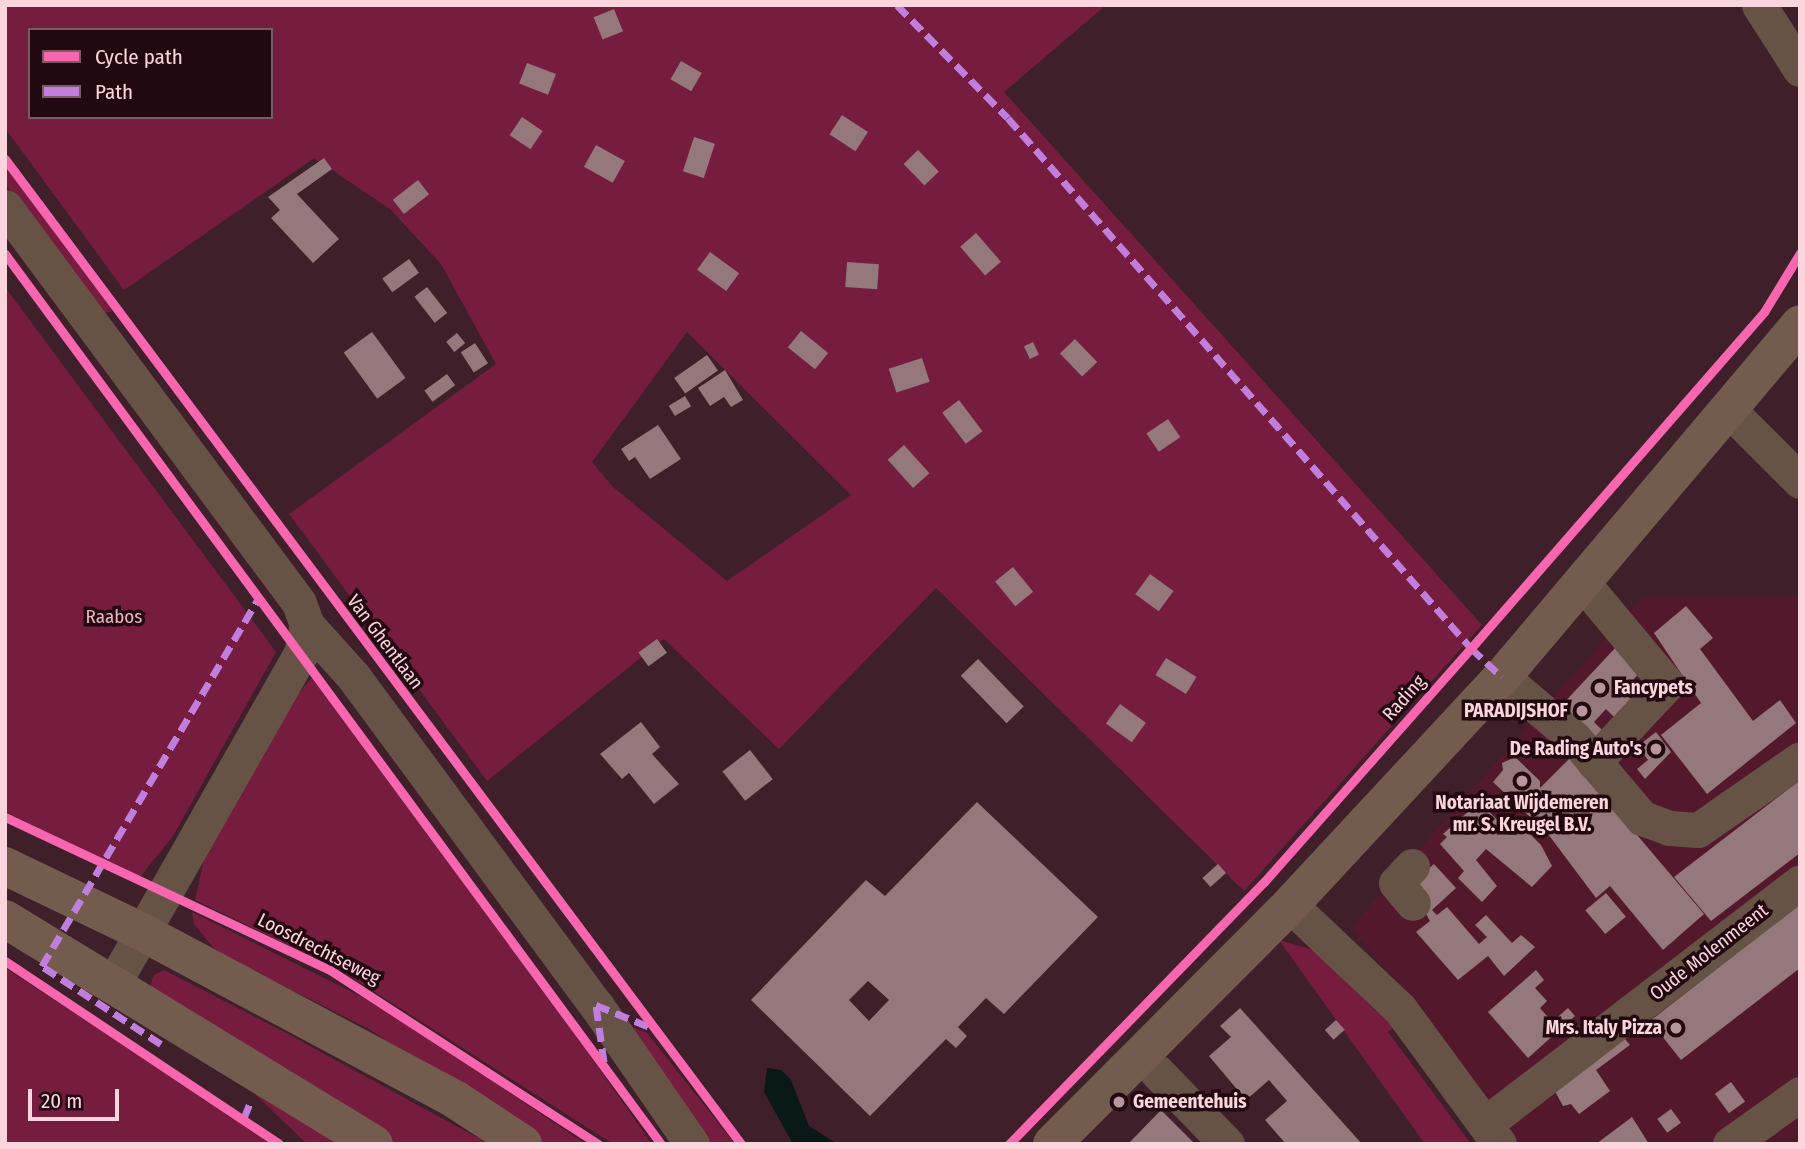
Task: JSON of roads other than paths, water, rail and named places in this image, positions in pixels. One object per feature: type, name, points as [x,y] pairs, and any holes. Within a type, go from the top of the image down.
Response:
[{"type":"main road","points":[[1052,1144],[1290,905],[1502,677],[1800,324]]},
{"type":"main road","points":[[5,866],[142,932],[456,1101],[523,1144]]},
{"type":"main road","points":[[5,919],[374,1144]]},
{"type":"street","points":[[1759,5],[1800,69]]},
{"type":"street","points":[[5,207],[299,603],[307,625],[354,676],[689,1140]]},
{"type":"street","points":[[1729,410],[1800,481]]},
{"type":"street","points":[[1582,582],[1667,684],[1594,762]]},
{"type":"street","points":[[113,984],[301,653],[307,625]]},
{"type":"street","points":[[1502,677],[1594,762],[1642,818],[1669,828],[1698,830],[1800,759]]},
{"type":"street","points":[[1412,866],[1396,883],[1413,903]]},
{"type":"street","name":"Oude Molenmeent","points":[[1290,905],[1400,1009],[1492,1134],[1800,882]]},
{"type":"street","points":[[1156,1071],[1227,1144]]},
{"type":"street","points":[[1730,1144],[1800,1094]]},
{"type":"place","name":"Fancypets","points":[[1600,688]]},
{"type":"place","name":"PARADIJSHOF","points":[[1582,711]]},
{"type":"place","name":"De Rading Auto's","points":[[1656,749]]},
{"type":"place","name":"Notariaat Wijdemeren mr. S. Kreugel B.V.","points":[[1522,781]]},
{"type":"place","name":"Mrs. Italy Pizza","points":[[1676,1028]]},
{"type":"place","name":"Gemeentehuis","points":[[1119,1102]]},
{"type":"park label","name":"Raabos","points":[[114,617]]}]
